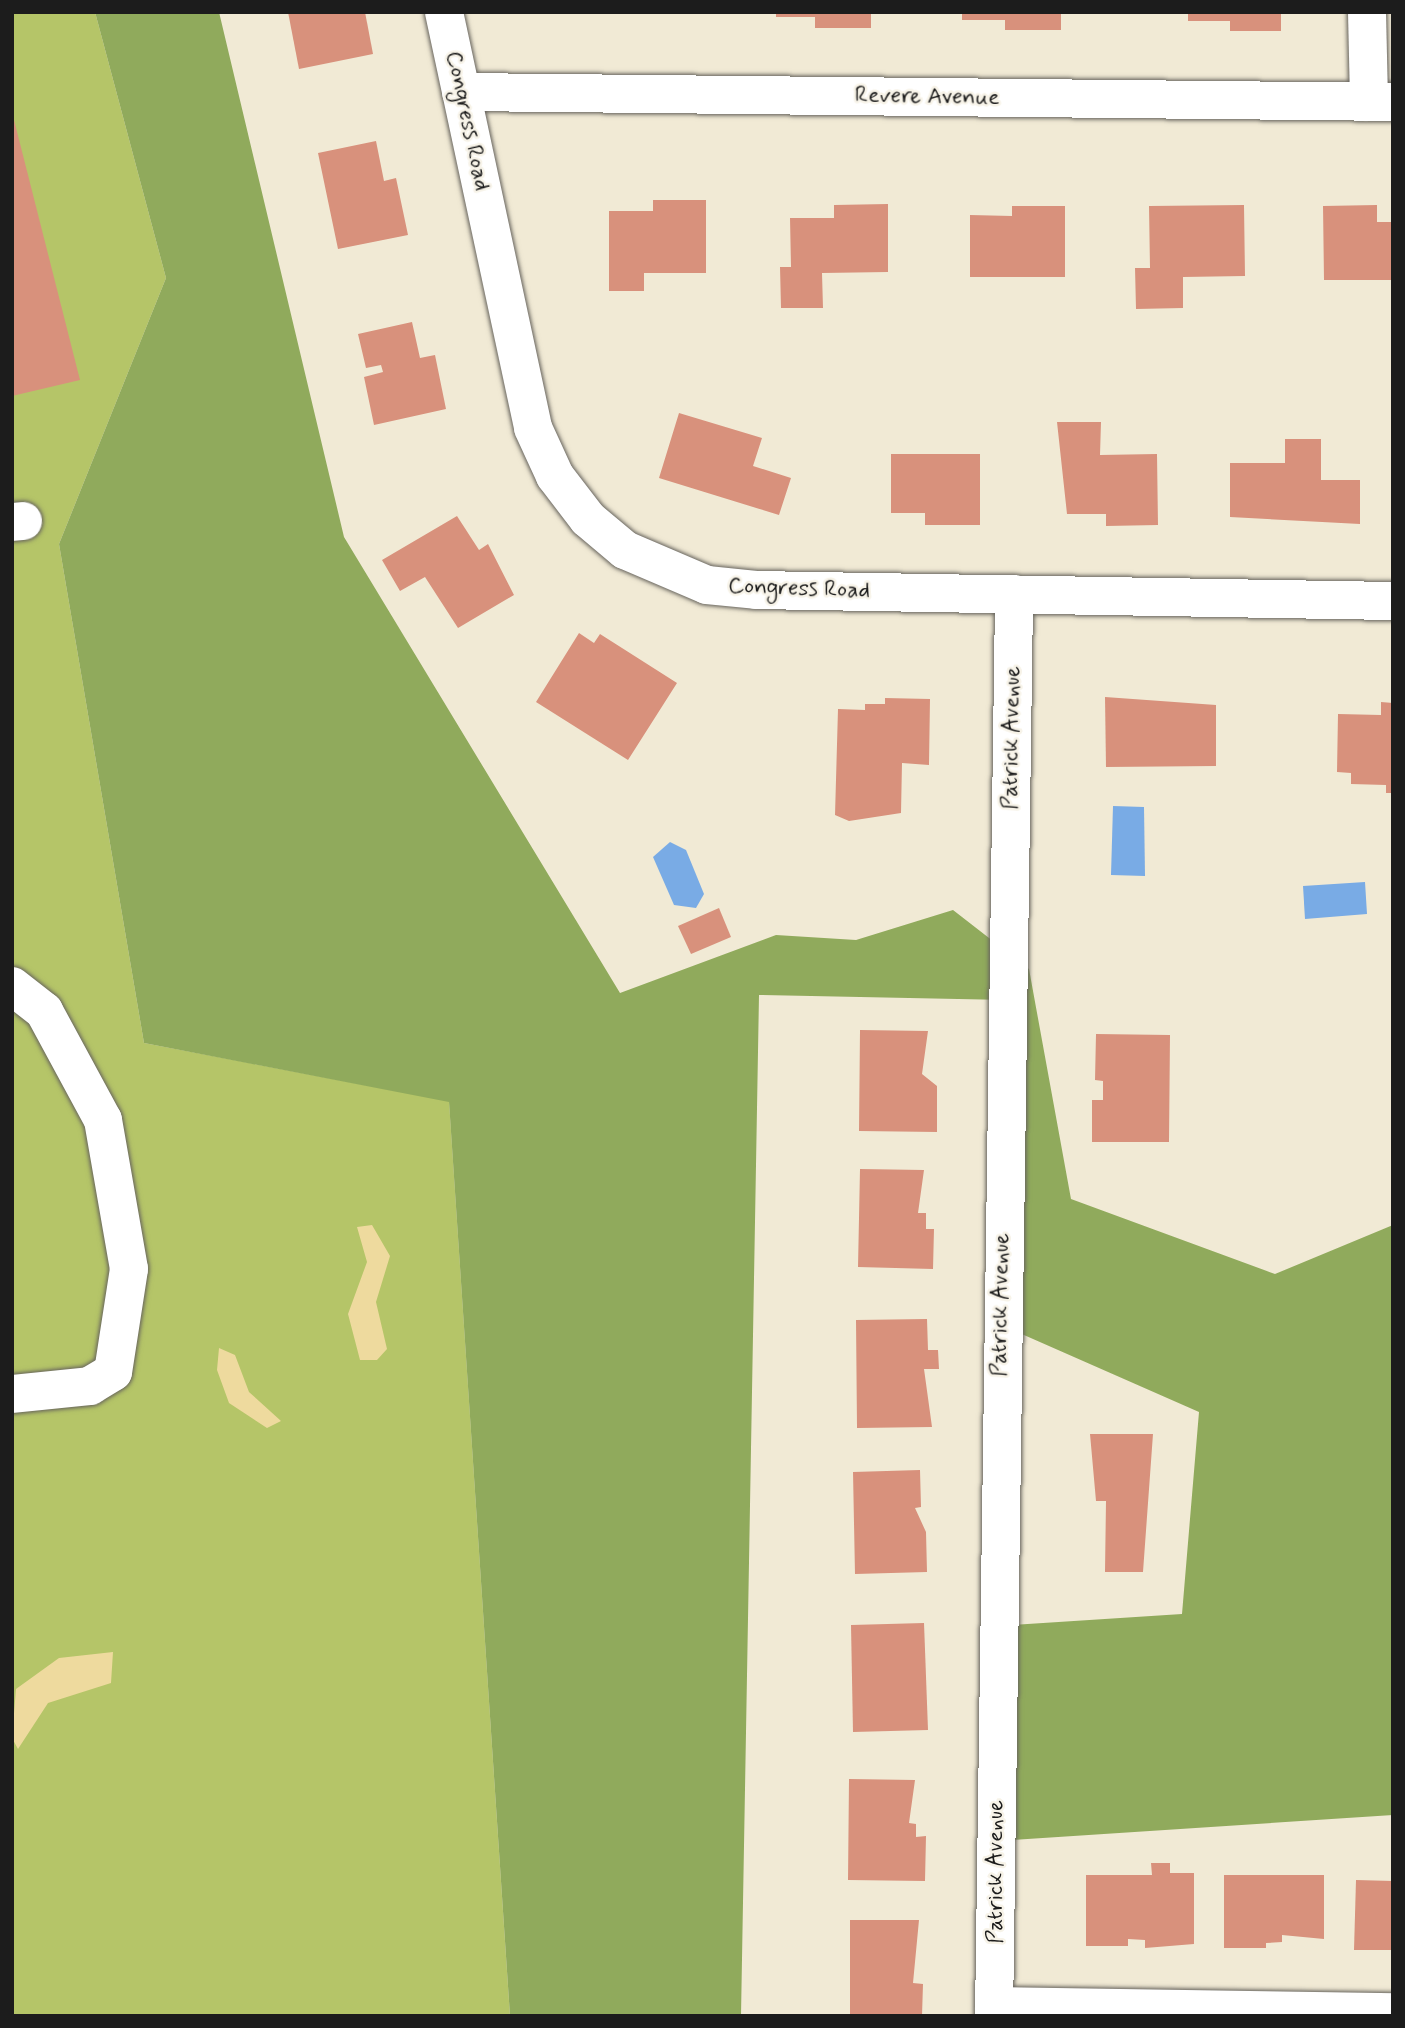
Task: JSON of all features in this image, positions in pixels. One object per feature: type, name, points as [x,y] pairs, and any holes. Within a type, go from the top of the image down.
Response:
[{"type":"street","name":"Congress Road","points":[[444,12],[533,428],[555,477],[588,519],[635,555],[708,585],[1393,601]]},
{"type":"street","points":[[1367,12],[1381,102]]},
{"type":"street","name":"Revere Avenue","points":[[461,92],[1381,102]]},
{"type":"street","name":"Patrick Avenue","points":[[994,2011],[1014,594]]},
{"type":"street","points":[[12,986],[44,1011],[103,1120],[129,1269],[113,1372],[90,1385],[12,1394]]},
{"type":"street","points":[[994,2011],[1393,2012]]},
{"type":"green space","points":[[12,12],[95,12],[166,278],[59,544],[144,1043],[449,1101],[510,2016],[12,2016]]},
{"type":"green space","points":[[95,12],[219,12],[344,537],[620,993],[776,935],[856,940],[953,910],[1029,969],[1071,1199],[1275,1274],[1393,1225],[1393,1815],[996,1841],[997,1626],[1182,1614],[1199,1412],[1001,1325],[1007,1000],[759,995],[741,2016],[510,2016],[449,1102],[144,1043],[59,544],[166,278]]},
{"type":"sand","points":[[372,1225],[390,1256],[376,1302],[387,1349],[377,1360],[360,1360],[348,1314],[367,1262],[357,1227]]},
{"type":"sand","points":[[219,1348],[235,1355],[249,1392],[281,1421],[267,1428],[229,1403],[217,1370]]},
{"type":"sand","points":[[113,1652],[111,1683],[48,1703],[18,1749],[12,1738],[16,1689],[59,1658]]},
{"type":"water","points":[[1113,806],[1144,807],[1145,876],[1111,875]]},
{"type":"water","points":[[670,842],[686,850],[704,894],[696,908],[674,905],[653,857]]},
{"type":"water","points":[[1365,882],[1367,914],[1305,919],[1303,886]]},
{"type":"building","points":[[288,12],[365,12],[373,54],[299,69]]},
{"type":"building","points":[[776,12],[871,12],[871,28],[815,28],[815,17],[776,17]]},
{"type":"building","points":[[962,12],[1061,12],[1061,30],[1005,30],[1005,20],[962,20]]},
{"type":"building","points":[[1188,12],[1281,12],[1281,31],[1230,31],[1230,21],[1188,21]]},
{"type":"building","points":[[12,112],[80,380],[12,396]]},
{"type":"building","points":[[376,141],[384,181],[396,178],[408,235],[338,249],[318,153]]},
{"type":"building","points":[[653,200],[706,200],[706,273],[644,273],[644,291],[609,291],[609,211],[653,211]]},
{"type":"building","points":[[888,204],[888,272],[822,273],[823,308],[781,308],[780,267],[791,267],[790,218],[834,218],[834,205]]},
{"type":"building","points":[[1244,205],[1245,276],[1183,277],[1183,308],[1136,309],[1135,268],[1150,268],[1149,206]]},
{"type":"building","points":[[1377,205],[1377,222],[1393,222],[1393,280],[1324,280],[1323,206]]},
{"type":"building","points":[[1012,206],[1065,206],[1065,277],[970,277],[970,215],[1012,216]]},
{"type":"building","points":[[412,322],[420,358],[435,355],[446,409],[374,425],[364,377],[383,372],[381,365],[366,368],[358,334]]},
{"type":"building","points":[[679,413],[762,438],[753,466],[791,478],[779,515],[659,478]]},
{"type":"building","points":[[1057,422],[1101,422],[1100,455],[1157,454],[1158,525],[1106,526],[1106,514],[1067,514]]},
{"type":"building","points":[[1285,439],[1321,439],[1321,480],[1360,480],[1360,524],[1230,517],[1230,463],[1285,463]]},
{"type":"building","points":[[891,454],[980,454],[980,525],[925,525],[925,513],[891,513]]},
{"type":"building","points":[[457,516],[479,550],[488,544],[514,595],[458,628],[425,577],[400,591],[382,560]]},
{"type":"building","points":[[579,633],[594,643],[600,634],[677,683],[628,760],[536,702]]},
{"type":"building","points":[[1105,697],[1216,705],[1216,766],[1106,767]]},
{"type":"building","points":[[885,698],[930,699],[929,765],[902,763],[901,813],[849,821],[835,815],[838,709],[865,710],[865,704],[885,704]]},
{"type":"building","points":[[1381,702],[1393,703],[1393,793],[1386,793],[1386,785],[1351,784],[1351,773],[1337,772],[1338,714],[1381,715]]},
{"type":"building","points":[[719,908],[731,937],[691,954],[678,926]]},
{"type":"building","points":[[860,1030],[928,1031],[922,1074],[937,1086],[937,1132],[859,1131]]},
{"type":"building","points":[[1096,1034],[1170,1035],[1169,1142],[1092,1142],[1092,1100],[1103,1100],[1103,1081],[1095,1080]]},
{"type":"building","points":[[860,1169],[924,1170],[918,1213],[926,1213],[926,1229],[934,1229],[933,1269],[858,1267]]},
{"type":"building","points":[[927,1319],[928,1350],[938,1350],[939,1369],[924,1369],[932,1427],[857,1428],[856,1320]]},
{"type":"building","points":[[1090,1434],[1153,1434],[1143,1572],[1105,1572],[1106,1501],[1096,1501]]},
{"type":"building","points":[[920,1470],[921,1507],[915,1508],[926,1532],[927,1572],[855,1574],[853,1472]]},
{"type":"building","points":[[924,1623],[928,1730],[853,1732],[851,1625]]},
{"type":"building","points":[[849,1779],[915,1780],[909,1823],[916,1824],[916,1837],[926,1836],[925,1881],[848,1880]]},
{"type":"building","points":[[1151,1863],[1170,1863],[1170,1873],[1194,1873],[1194,1944],[1145,1948],[1145,1940],[1128,1939],[1128,1946],[1086,1946],[1086,1875],[1152,1875]]},
{"type":"building","points":[[1224,1875],[1324,1875],[1324,1939],[1282,1935],[1282,1942],[1266,1943],[1266,1948],[1224,1948]]},
{"type":"building","points":[[1356,1880],[1393,1881],[1393,1950],[1354,1950]]},
{"type":"building","points":[[850,1920],[919,1920],[913,1983],[923,1984],[922,2016],[850,2016]]}]
